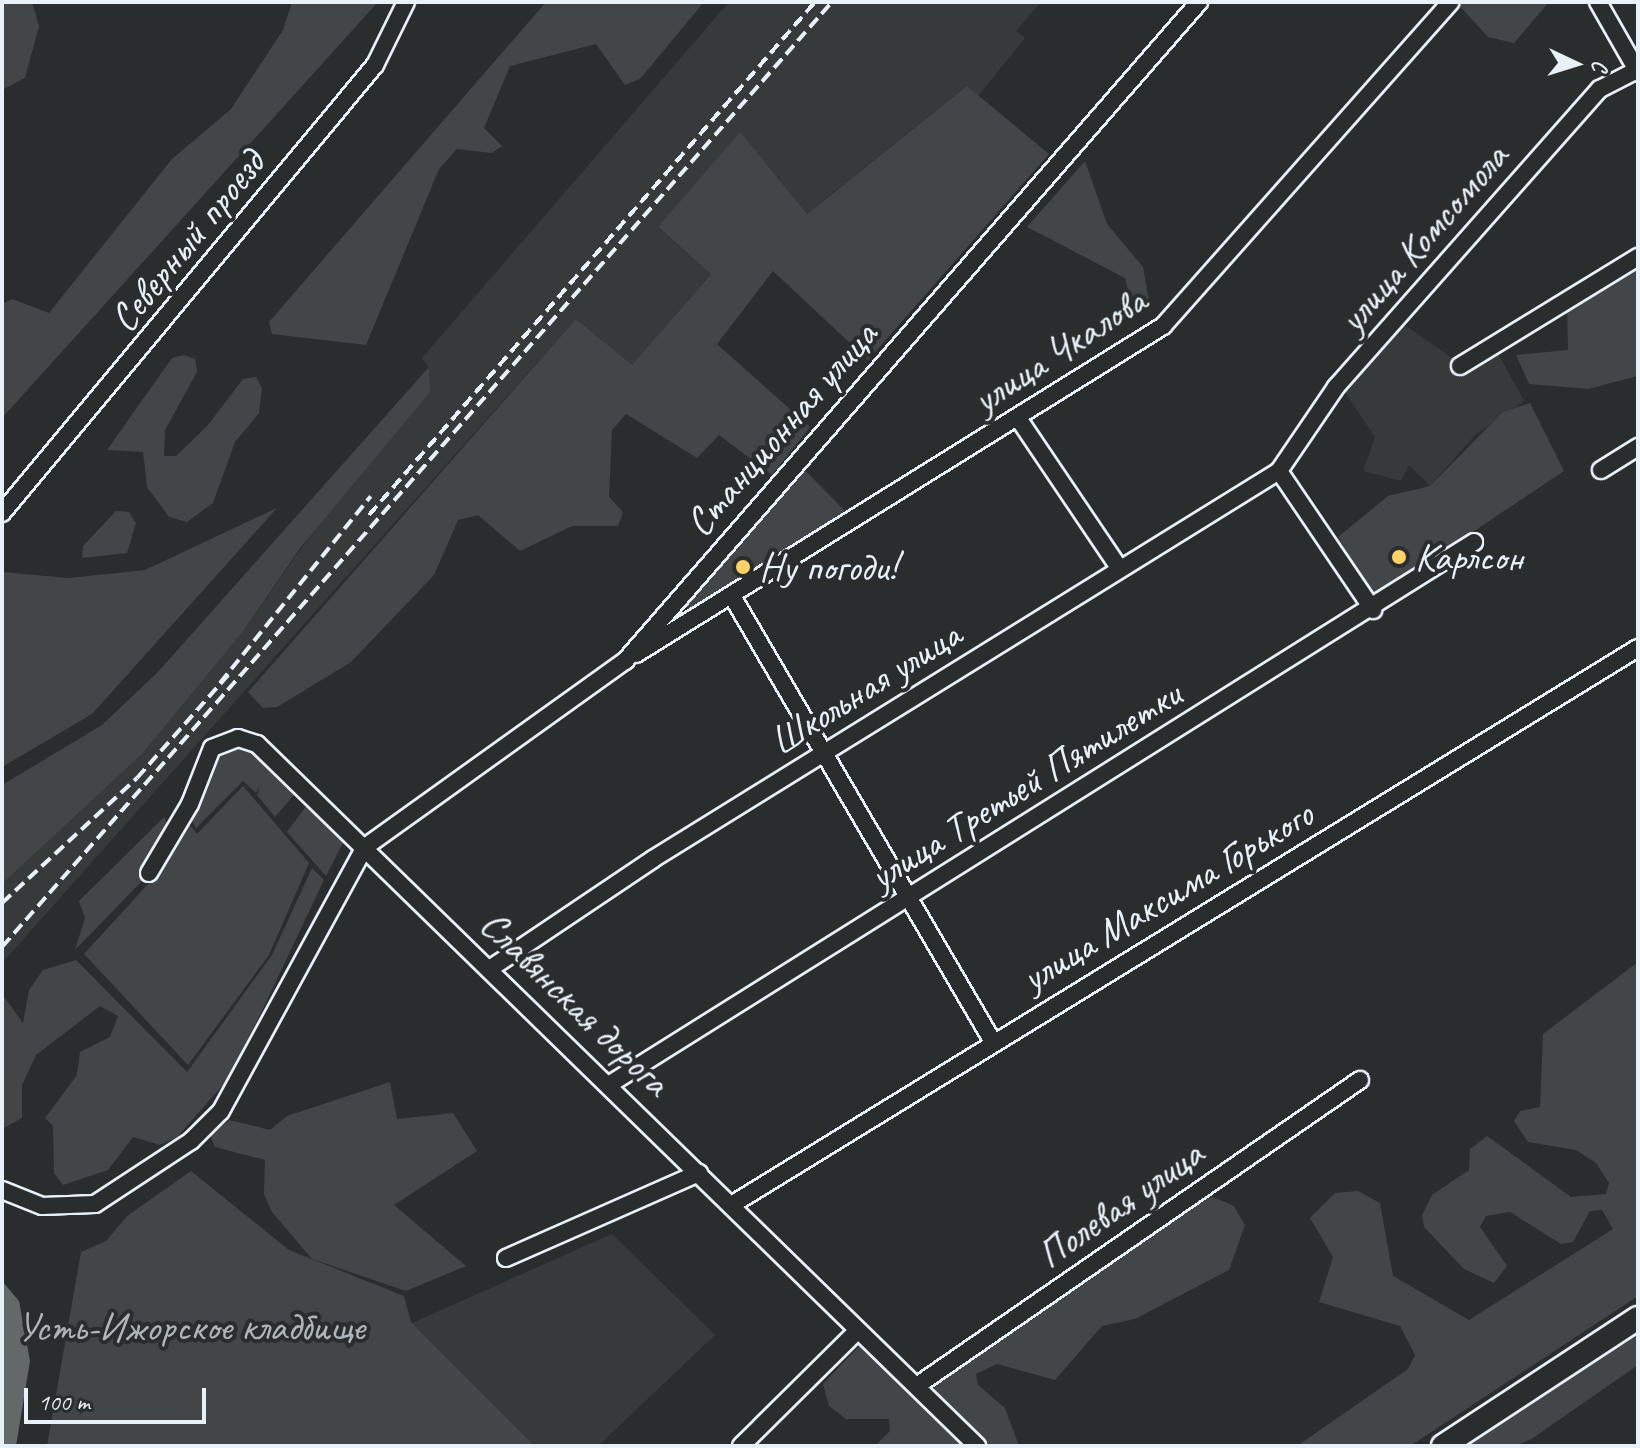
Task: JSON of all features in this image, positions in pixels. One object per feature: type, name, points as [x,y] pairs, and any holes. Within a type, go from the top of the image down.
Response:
[{"type":"main road","points":[[1443,1446],[1638,1318]]},
{"type":"street","name":"Северный проезд","points":[[2,513],[375,65],[406,2]]},
{"type":"street","name":"Станционная улица","points":[[365,847],[625,661],[1199,2]]},
{"type":"street","name":"улица Чкалова","points":[[625,661],[1018,418],[1182,309],[1451,2]]},
{"type":"street","points":[[1598,2],[1637,71]]},
{"type":"street","name":"улица Комсомола","points":[[1279,471],[1336,387],[1600,89],[1637,71]]},
{"type":"street","points":[[1460,366],[1638,257]]},
{"type":"street","points":[[1018,418],[1120,569]]},
{"type":"street","points":[[1601,470],[1638,447]]},
{"type":"street","points":[[1279,471],[1373,610]]},
{"type":"street","name":"Школьная улица","points":[[491,968],[824,753],[1279,471]]},
{"type":"street","name":"улица Третьей Пятилетки","points":[[610,1084],[1373,610],[1474,542]]},
{"type":"street","points":[[732,596],[993,1042]]},
{"type":"street","points":[[669,609],[682,627]]},
{"type":"street","name":"улица Максима Горького","points":[[733,1204],[1638,648]]},
{"type":"street","name":"Славянская дорога","points":[[149,873],[212,748],[238,738],[257,744],[610,1084],[733,1204],[856,1332],[918,1385],[977,1446]]},
{"type":"street","points":[[2,1190],[42,1206],[95,1204],[191,1141],[241,1086],[365,847]]},
{"type":"street","name":"Полевая улица","points":[[918,1385],[1360,1080]]},
{"type":"street","points":[[506,1258],[699,1173]]},
{"type":"street","points":[[741,1446],[856,1332]]},
{"type":"shaded area","points":[[729,2],[1041,2],[1016,31],[1025,38],[978,96],[967,86],[806,214],[775,182],[781,176],[658,228],[711,273],[632,366],[576,319],[2,963],[2,884],[142,754],[241,634],[429,367],[422,358]]},
{"type":"shaded area","points":[[1399,321],[1458,362],[1494,346],[1524,401],[1476,434],[1430,486],[1409,465],[1401,481],[1363,471],[1375,437],[1342,388]]},
{"type":"shaded area","points":[[612,1234],[715,1335],[598,1446],[535,1446],[412,1323]]},
{"type":"shaded area","points":[[2,1281],[19,1301],[30,1361],[16,1446],[2,1446]]},
{"type":"green space","points":[[2,2],[32,2],[39,26],[25,78],[2,90]]},
{"type":"green space","points":[[292,2],[378,2],[2,418],[2,304],[12,299],[49,313],[172,159],[231,109],[283,30]]},
{"type":"green space","points":[[546,2],[704,2],[640,79],[625,85],[596,44],[510,66],[484,128],[502,146],[492,153],[457,149],[439,169],[366,345],[272,334],[269,322]]},
{"type":"green space","points":[[1456,2],[1549,2],[1514,43],[1488,37]]},
{"type":"green space","points":[[967,86],[1049,154],[868,360],[773,271],[717,344],[810,427],[772,475],[719,435],[697,458],[626,414],[612,430],[609,497],[623,512],[618,526],[572,526],[520,551],[478,515],[458,520],[434,575],[351,662],[277,707],[263,708],[248,692],[576,319],[632,365],[711,274],[658,227],[740,132],[807,214]]},
{"type":"green space","points":[[1085,161],[1107,224],[1143,267],[1150,307],[1133,311],[1125,278],[1027,227]]},
{"type":"green space","points":[[1638,268],[1638,376],[1588,389],[1529,384],[1516,355],[1568,350],[1567,307]]},
{"type":"green space","points":[[184,355],[195,359],[197,372],[165,430],[164,456],[176,456],[208,425],[243,379],[256,377],[262,388],[259,413],[235,442],[213,503],[187,522],[169,517],[147,487],[143,452],[107,450],[172,358]]},
{"type":"green space","points":[[429,367],[430,392],[301,547],[241,634],[142,754],[2,884],[2,785],[102,725],[158,672]]},
{"type":"green space","points":[[1530,403],[1564,471],[1374,598],[1338,537],[1388,496],[1430,486],[1503,412]]},
{"type":"green space","points":[[804,469],[850,516],[689,616],[686,600]]},
{"type":"green space","points":[[277,508],[92,714],[2,767],[2,572],[69,578],[145,570]]},
{"type":"green space","points":[[116,511],[129,512],[136,523],[127,553],[82,558],[83,546]]},
{"type":"green space","points":[[221,746],[255,749],[267,760],[264,777],[256,793],[243,781],[196,828],[189,815]]},
{"type":"green space","points":[[268,761],[298,790],[275,817],[257,795]]},
{"type":"green space","points":[[243,786],[309,863],[269,955],[188,1065],[84,954],[149,883],[186,820],[197,834]]},
{"type":"green space","points":[[309,802],[345,839],[326,876],[287,832]]},
{"type":"green space","points":[[164,817],[168,826],[145,860],[141,882],[75,950],[85,918],[79,901]]},
{"type":"green space","points":[[312,868],[324,880],[260,1015],[224,1084],[177,1137],[160,1145],[133,1137],[108,1170],[63,1185],[54,1173],[53,1126],[45,1118],[77,1075],[80,1052],[110,1037],[118,1016],[100,1006],[36,1055],[22,1085],[22,1118],[2,1129],[2,994],[23,1023],[29,990],[43,970],[76,960],[187,1072],[272,955]]},
{"type":"green space","points":[[1638,962],[1638,1296],[1410,1446],[1297,1446],[1408,1369],[1415,1355],[1400,1326],[1319,1302],[1333,1257],[1310,1218],[1335,1193],[1358,1191],[1380,1203],[1393,1276],[1469,1320],[1613,1229],[1602,1210],[1590,1211],[1573,1242],[1561,1244],[1510,1212],[1486,1216],[1480,1227],[1507,1266],[1494,1283],[1464,1269],[1424,1227],[1422,1215],[1432,1195],[1469,1170],[1470,1149],[1487,1136],[1571,1197],[1606,1194],[1609,1183],[1596,1163],[1576,1150],[1528,1142],[1514,1121],[1520,1111],[1540,1107],[1543,1034]]},
{"type":"green space","points":[[390,1082],[397,1119],[453,1113],[477,1151],[394,1205],[466,1266],[406,1291],[312,1259],[272,1212],[264,1194],[265,1160],[215,1147],[210,1135],[229,1120],[270,1130],[287,1116]]},
{"type":"green space","name":"Усть-Ижорское кладбище","points":[[191,1171],[289,1250],[404,1296],[411,1322],[535,1446],[47,1446],[81,1252],[106,1241],[127,1216]]},
{"type":"green space","points":[[1213,1197],[1234,1206],[1245,1225],[1229,1270],[1135,1319],[1102,1326],[1055,1380],[997,1364],[976,1374],[978,1385],[1005,1408],[1019,1446],[988,1446],[936,1394],[933,1382],[1189,1202]]},
{"type":"green space","points":[[1638,1332],[1638,1365],[1533,1438],[1516,1446],[1462,1446]]},
{"type":"green space","points":[[860,1345],[871,1347],[967,1446],[875,1446],[890,1431],[889,1419],[846,1419],[829,1406],[823,1384]]},
{"type":"railway","points":[[369,515],[815,2]]},
{"type":"railway","points":[[2,947],[832,2]]},
{"type":"railway","points":[[220,683],[371,496]]},
{"type":"railway","points":[[2,903],[137,778],[229,674]]},
{"type":"place","name":"Карлсон","points":[[1399,557]]},
{"type":"place","name":"Ну погоди!","points":[[743,567]]}]
